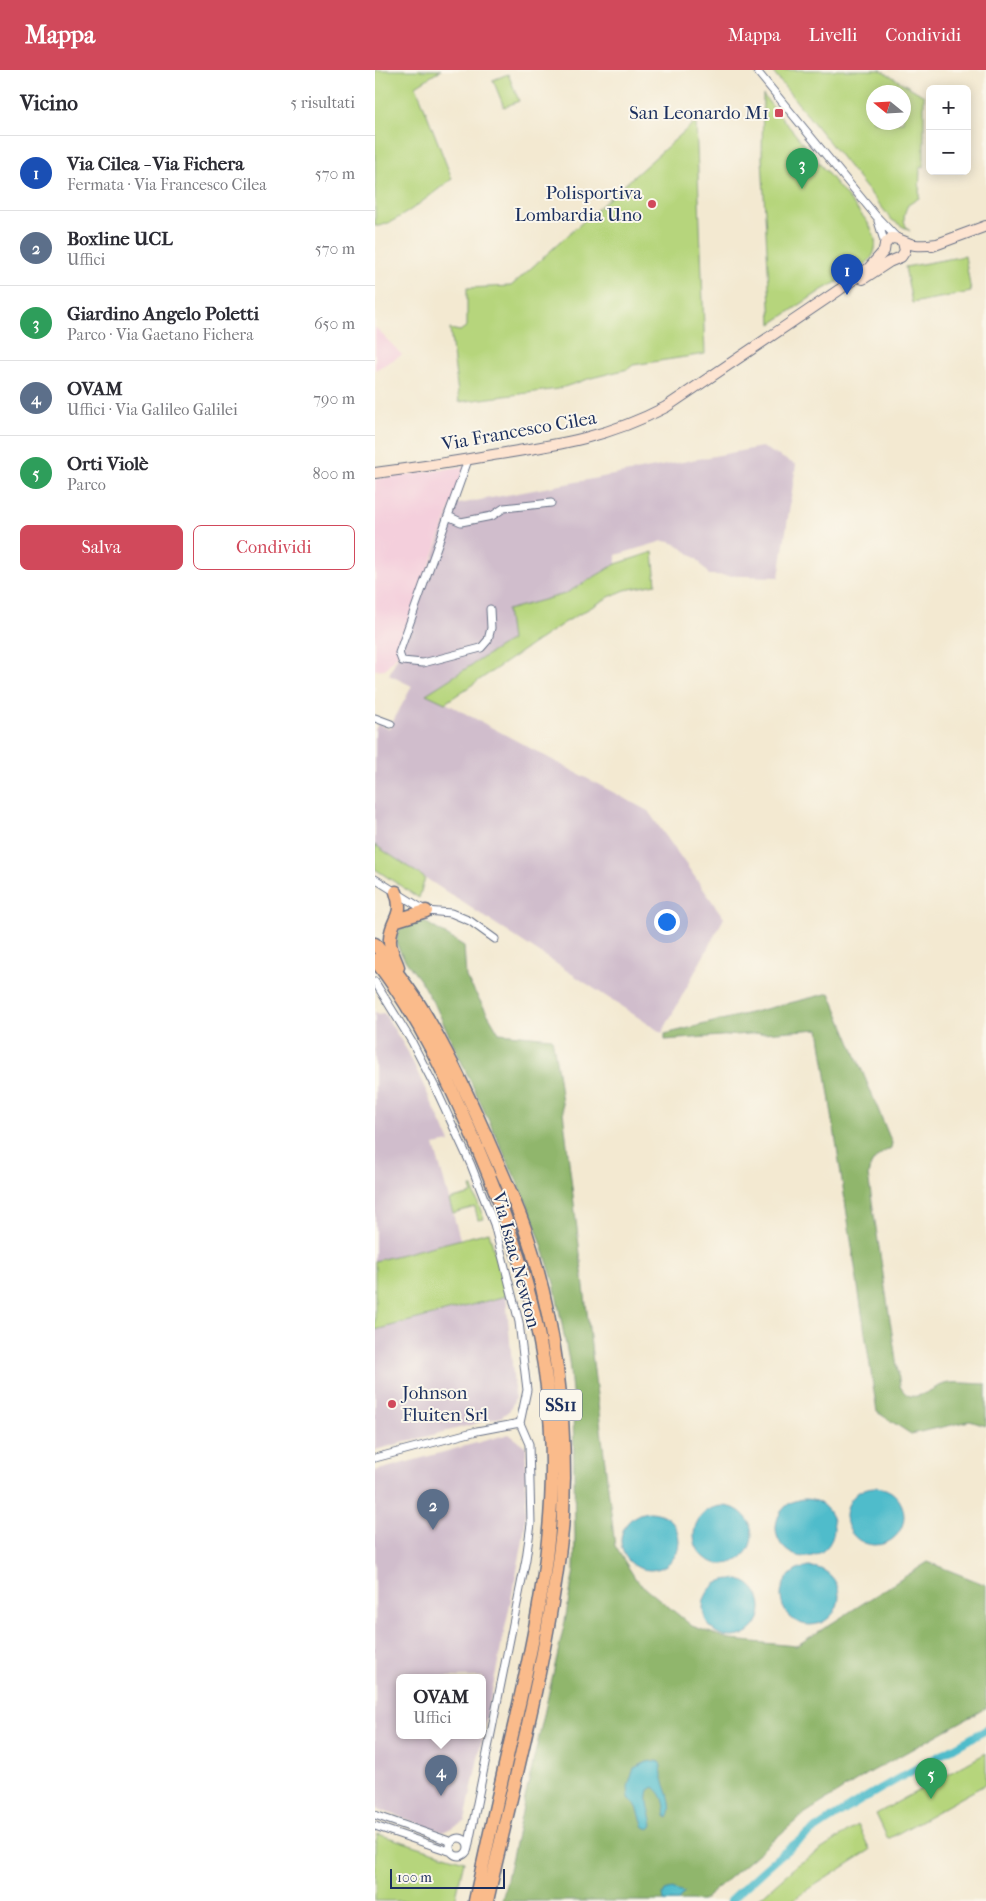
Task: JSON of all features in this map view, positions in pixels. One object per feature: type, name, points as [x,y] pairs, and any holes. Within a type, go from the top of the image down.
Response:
[{"type":"highway","points":[[395,892],[400,907],[390,938],[391,948],[405,983]]},
{"type":"highway","points":[[397,920],[425,911]]},
{"type":"highway","name":"SS11","points":[[375,944],[405,983],[438,1036],[461,1080],[525,1229],[539,1276],[557,1367],[564,1456],[562,1538],[535,1689],[487,1901]]},
{"type":"highway","name":"SS11","points":[[375,960],[411,1012],[450,1086],[494,1186],[513,1235],[528,1286],[541,1344],[551,1436],[549,1531],[541,1595],[523,1688],[475,1901]]},
{"type":"highway","points":[[375,970],[411,1012]]},
{"type":"street","points":[[756,70],[876,216],[902,244]]},
{"type":"street","points":[[876,216],[882,229],[888,257],[894,259]]},
{"type":"street","name":"Via Francesco Cilea","points":[[375,473],[468,460],[584,439],[643,419],[690,391],[839,290],[876,262],[891,238],[916,252],[986,226]]},
{"type":"street","name":"Via Francesco Cilea","points":[[839,290],[865,278],[894,259],[901,257],[902,244]]},
{"type":"street","points":[[468,460],[399,653],[402,660],[423,663],[481,648],[488,640],[491,628],[490,609]]},
{"type":"street","points":[[448,516],[461,522],[492,516],[504,508],[551,503]]},
{"type":"street","points":[[375,718],[391,724]]},
{"type":"street","points":[[375,879],[425,911],[451,913],[470,921],[495,939]]},
{"type":"street","name":"Via Isaac Newton","points":[[375,982],[412,1042],[435,1087],[471,1165],[494,1224],[519,1322],[527,1390],[520,1423]]},
{"type":"street","points":[[375,1458],[520,1423],[529,1444],[531,1524],[526,1559],[466,1853],[461,1856],[375,1826]]},
{"type":"street","points":[[375,1815],[452,1842]]},
{"type":"street","points":[[452,1852],[450,1848],[452,1842],[467,1833],[473,1822]]},
{"type":"street","points":[[459,1838],[465,1840],[468,1848]]},
{"type":"shaded area","points":[[375,327],[402,355],[375,370]]},
{"type":"shaded area","points":[[762,447],[796,465],[779,577],[709,575],[697,559],[678,545],[663,541],[616,555],[616,564],[565,594],[507,610],[511,640],[427,693],[648,811],[724,918],[662,1033],[375,845],[375,730],[378,724],[389,729],[412,686],[389,675],[399,653],[453,502],[459,504]]},
{"type":"shaded area","points":[[465,466],[398,654],[385,669],[375,670],[375,479]]},
{"type":"shaded area","points":[[375,1011],[377,1014],[384,1013],[408,1052],[450,1142],[434,1145],[460,1239],[375,1261]]},
{"type":"shaded area","points":[[506,1296],[515,1398],[510,1410],[501,1417],[375,1450],[375,1330]]},
{"type":"shaded area","points":[[509,1434],[526,1447],[525,1525],[486,1720],[486,1674],[396,1674],[396,1739],[482,1739],[465,1821],[443,1832],[375,1808],[375,1471]]},
{"type":"green space","points":[[375,70],[441,70],[416,86],[452,179],[403,215],[383,225],[375,226]]},
{"type":"green space","points":[[771,70],[881,70],[906,85],[866,85],[866,130],[911,130],[911,88],[924,96],[924,167],[920,167],[919,198],[908,205],[905,212],[904,219],[910,231],[892,220]]},
{"type":"green space","points":[[508,74],[519,101],[504,107],[493,80]]},
{"type":"green space","points":[[763,95],[866,220],[873,232],[875,241],[873,255],[864,265],[771,324],[762,158]]},
{"type":"green space","name":"Polisportiva Lombardia Uno","points":[[696,121],[705,354],[633,365],[628,369],[591,378],[558,389],[459,402],[450,329],[460,331],[467,326],[467,288],[511,286]]},
{"type":"green space","points":[[965,256],[971,292],[912,303],[905,267]]},
{"type":"green space","points":[[653,552],[656,584],[625,590],[609,597],[564,623],[445,703],[426,694],[511,640],[507,610],[565,594],[616,564]]},
{"type":"green space","points":[[375,845],[425,878],[419,898],[375,869]]},
{"type":"green space","points":[[422,920],[464,946],[466,977],[499,1033],[552,1038],[559,1078],[615,1546],[637,1581],[692,1626],[731,1640],[796,1646],[928,1562],[986,1585],[986,1708],[869,1773],[804,1814],[702,1901],[502,1901],[565,1621],[574,1570],[573,1401],[569,1361],[554,1283],[527,1203],[436,1007],[400,952],[397,944],[397,936],[400,930],[409,923]]},
{"type":"green space","points":[[830,993],[892,1143],[891,1148],[873,1162],[868,1175],[900,1386],[905,1393],[910,1396],[916,1396],[949,1383],[986,1384],[986,1426],[970,1421],[911,1434],[877,1412],[819,1029],[665,1040],[665,1034]]},
{"type":"green space","points":[[470,1187],[472,1187],[484,1219],[478,1220],[475,1207],[453,1213],[449,1200],[472,1194]]},
{"type":"green space","points":[[489,1232],[506,1296],[375,1330],[375,1261]]},
{"type":"green space","points":[[986,1753],[986,1784],[888,1839],[876,1814]]},
{"type":"green space","points":[[858,1825],[870,1850],[792,1901],[756,1901],[796,1866]]},
{"type":"green space","points":[[378,1834],[464,1861],[455,1901],[375,1901],[375,1844]]},
{"type":"water","points":[[875,1487],[886,1489],[899,1500],[904,1516],[902,1527],[891,1540],[875,1545],[864,1543],[851,1532],[846,1516],[848,1505],[859,1492]]},
{"type":"water","points":[[805,1499],[816,1501],[829,1512],[834,1528],[832,1539],[821,1552],[805,1557],[794,1555],[781,1544],[776,1528],[778,1517],[789,1504]]},
{"type":"water","points":[[723,1506],[734,1508],[747,1519],[752,1535],[750,1546],[739,1559],[723,1564],[712,1562],[699,1551],[694,1535],[696,1524],[707,1511]]},
{"type":"water","points":[[650,1512],[661,1514],[674,1525],[679,1541],[677,1552],[666,1565],[650,1570],[639,1568],[626,1557],[621,1541],[623,1530],[634,1517]]},
{"type":"water","points":[[810,1567],[821,1569],[834,1580],[839,1596],[837,1607],[826,1620],[810,1625],[799,1623],[786,1612],[781,1596],[783,1585],[794,1572]]},
{"type":"water","points":[[732,1579],[743,1581],[756,1592],[761,1608],[759,1619],[748,1632],[732,1637],[721,1635],[708,1624],[703,1608],[705,1597],[716,1584]]},
{"type":"water","points":[[658,1760],[669,1796],[670,1813],[668,1818],[660,1793],[654,1787],[649,1790],[648,1804],[653,1826],[649,1829],[644,1827],[637,1807],[629,1798],[628,1787],[634,1768],[647,1762]]},
{"type":"water","points":[[672,1889],[684,1893],[678,1901],[664,1901],[663,1895],[665,1891]]},
{"type":"waterway","points":[[730,1901],[779,1856],[811,1832],[875,1792],[986,1730]]},
{"type":"place","name":"San Leonardo M1","points":[[779,113]]},
{"type":"place","name":"Giardino Angelo Poletti","points":[[802,189]]},
{"type":"place","name":"Polisportiva Lombardia Uno","points":[[652,204]]},
{"type":"place","name":"Via Cilea - Via Fichera","points":[[847,295]]},
{"type":"place","name":"Johnson Fluiten Srl","points":[[392,1404]]},
{"type":"place","name":"Boxline UCL","points":[[433,1530]]},
{"type":"place","name":"OVAM","points":[[441,1796]]},
{"type":"place","name":"Orti Violè","points":[[931,1799]]}]
